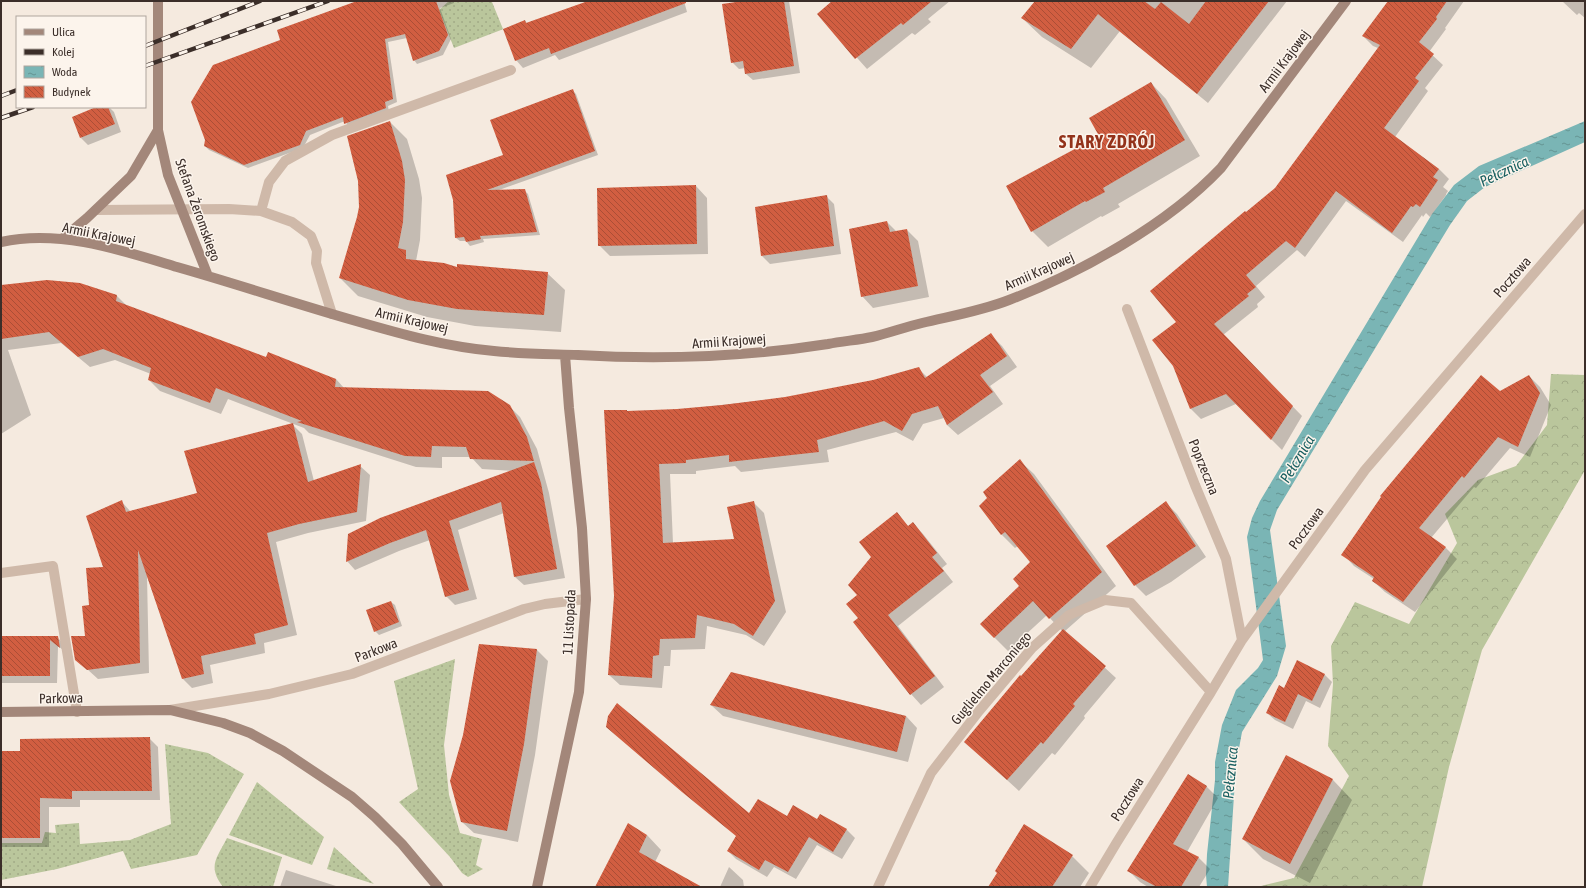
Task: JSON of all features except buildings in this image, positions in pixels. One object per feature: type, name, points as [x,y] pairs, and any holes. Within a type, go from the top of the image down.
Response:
[{"type":"main road","name":"Stefana Żeromskiego","points":[[158,1],[158,130],[168,175],[208,276]]},
{"type":"main road","name":"Armii Krajowej","points":[[1,242],[18,238],[62,239],[114,248],[356,322],[436,342],[491,351],[663,358],[722,356],[784,351],[872,337],[1007,301],[1089,264],[1129,240],[1185,201],[1204,186],[1239,146],[1346,1]]},
{"type":"main road","points":[[62,239],[96,210],[131,176],[158,130]]},
{"type":"main road","name":"11 Listopada","points":[[537,887],[579,692],[586,599],[582,528],[569,408],[565,355]]},
{"type":"main road","name":"Parkowa","points":[[1,712],[170,710],[223,723],[250,733],[283,751],[352,797],[402,844],[438,887]]},
{"type":"street","points":[[261,211],[270,182],[285,161],[332,135],[511,70]]},
{"type":"street","points":[[96,210],[230,209],[261,211],[292,222],[311,236],[317,251],[316,263],[332,314]]},
{"type":"street","name":"Pocztowa","points":[[1090,887],[1242,640],[1365,470],[1585,214]]},
{"type":"street","name":"Poprzeczna","points":[[1127,309],[1195,484],[1226,559],[1242,640]]},
{"type":"street","points":[[1,573],[53,566],[77,712]]},
{"type":"street","name":"Parkowa","points":[[170,710],[269,694],[352,674],[524,610],[545,604],[586,599]]},
{"type":"street","name":"Guglielmo Marconiego","points":[[878,887],[931,773],[979,711],[1032,648],[1069,615],[1105,600],[1131,603],[1211,692]]},
{"type":"green space","points":[[449,1],[495,1],[492,2],[503,29],[454,48],[439,10]]},
{"type":"green space","points":[[1551,374],[1585,375],[1585,470],[1482,650],[1449,767],[1422,887],[1257,887],[1294,878],[1349,776],[1328,746],[1333,684],[1331,646],[1355,602],[1409,624],[1457,543],[1445,514],[1478,480],[1516,466],[1547,425]]},
{"type":"green space","points":[[455,659],[444,745],[449,795],[460,833],[482,839],[476,865],[483,869],[468,877],[462,873],[450,857],[399,802],[418,789],[394,681]]},
{"type":"green space","points":[[165,744],[208,753],[244,774],[197,855],[131,869],[123,851],[57,869],[1,880],[1,843],[42,843],[45,832],[56,833],[55,825],[79,823],[80,844],[130,840],[171,824]]},
{"type":"green space","points":[[257,782],[324,837],[312,865],[229,835]]},
{"type":"green space","points":[[227,838],[282,857],[273,887],[223,887],[215,873],[215,862]]},
{"type":"green space","points":[[334,847],[374,884],[327,869]]},
{"type":"water","name":"Pełcznica","points":[[1585,121],[1585,142],[1485,187],[1467,201],[1450,225],[1277,510],[1270,530],[1286,646],[1277,676],[1242,732],[1236,765],[1228,887],[1207,887],[1207,854],[1215,780],[1215,762],[1222,725],[1236,690],[1258,668],[1263,660],[1247,537],[1252,518],[1260,501],[1432,214],[1454,185],[1479,166]]},
{"type":"railway","points":[[146,46],[260,1]]},
{"type":"railway","points":[[146,66],[328,1]]},
{"type":"railway","points":[[1,96],[16,90]]},
{"type":"railway","points":[[1,118],[30,108]]},
{"type":"district","name":"STARY ZDRÓJ","points":[[1107,141]]}]
